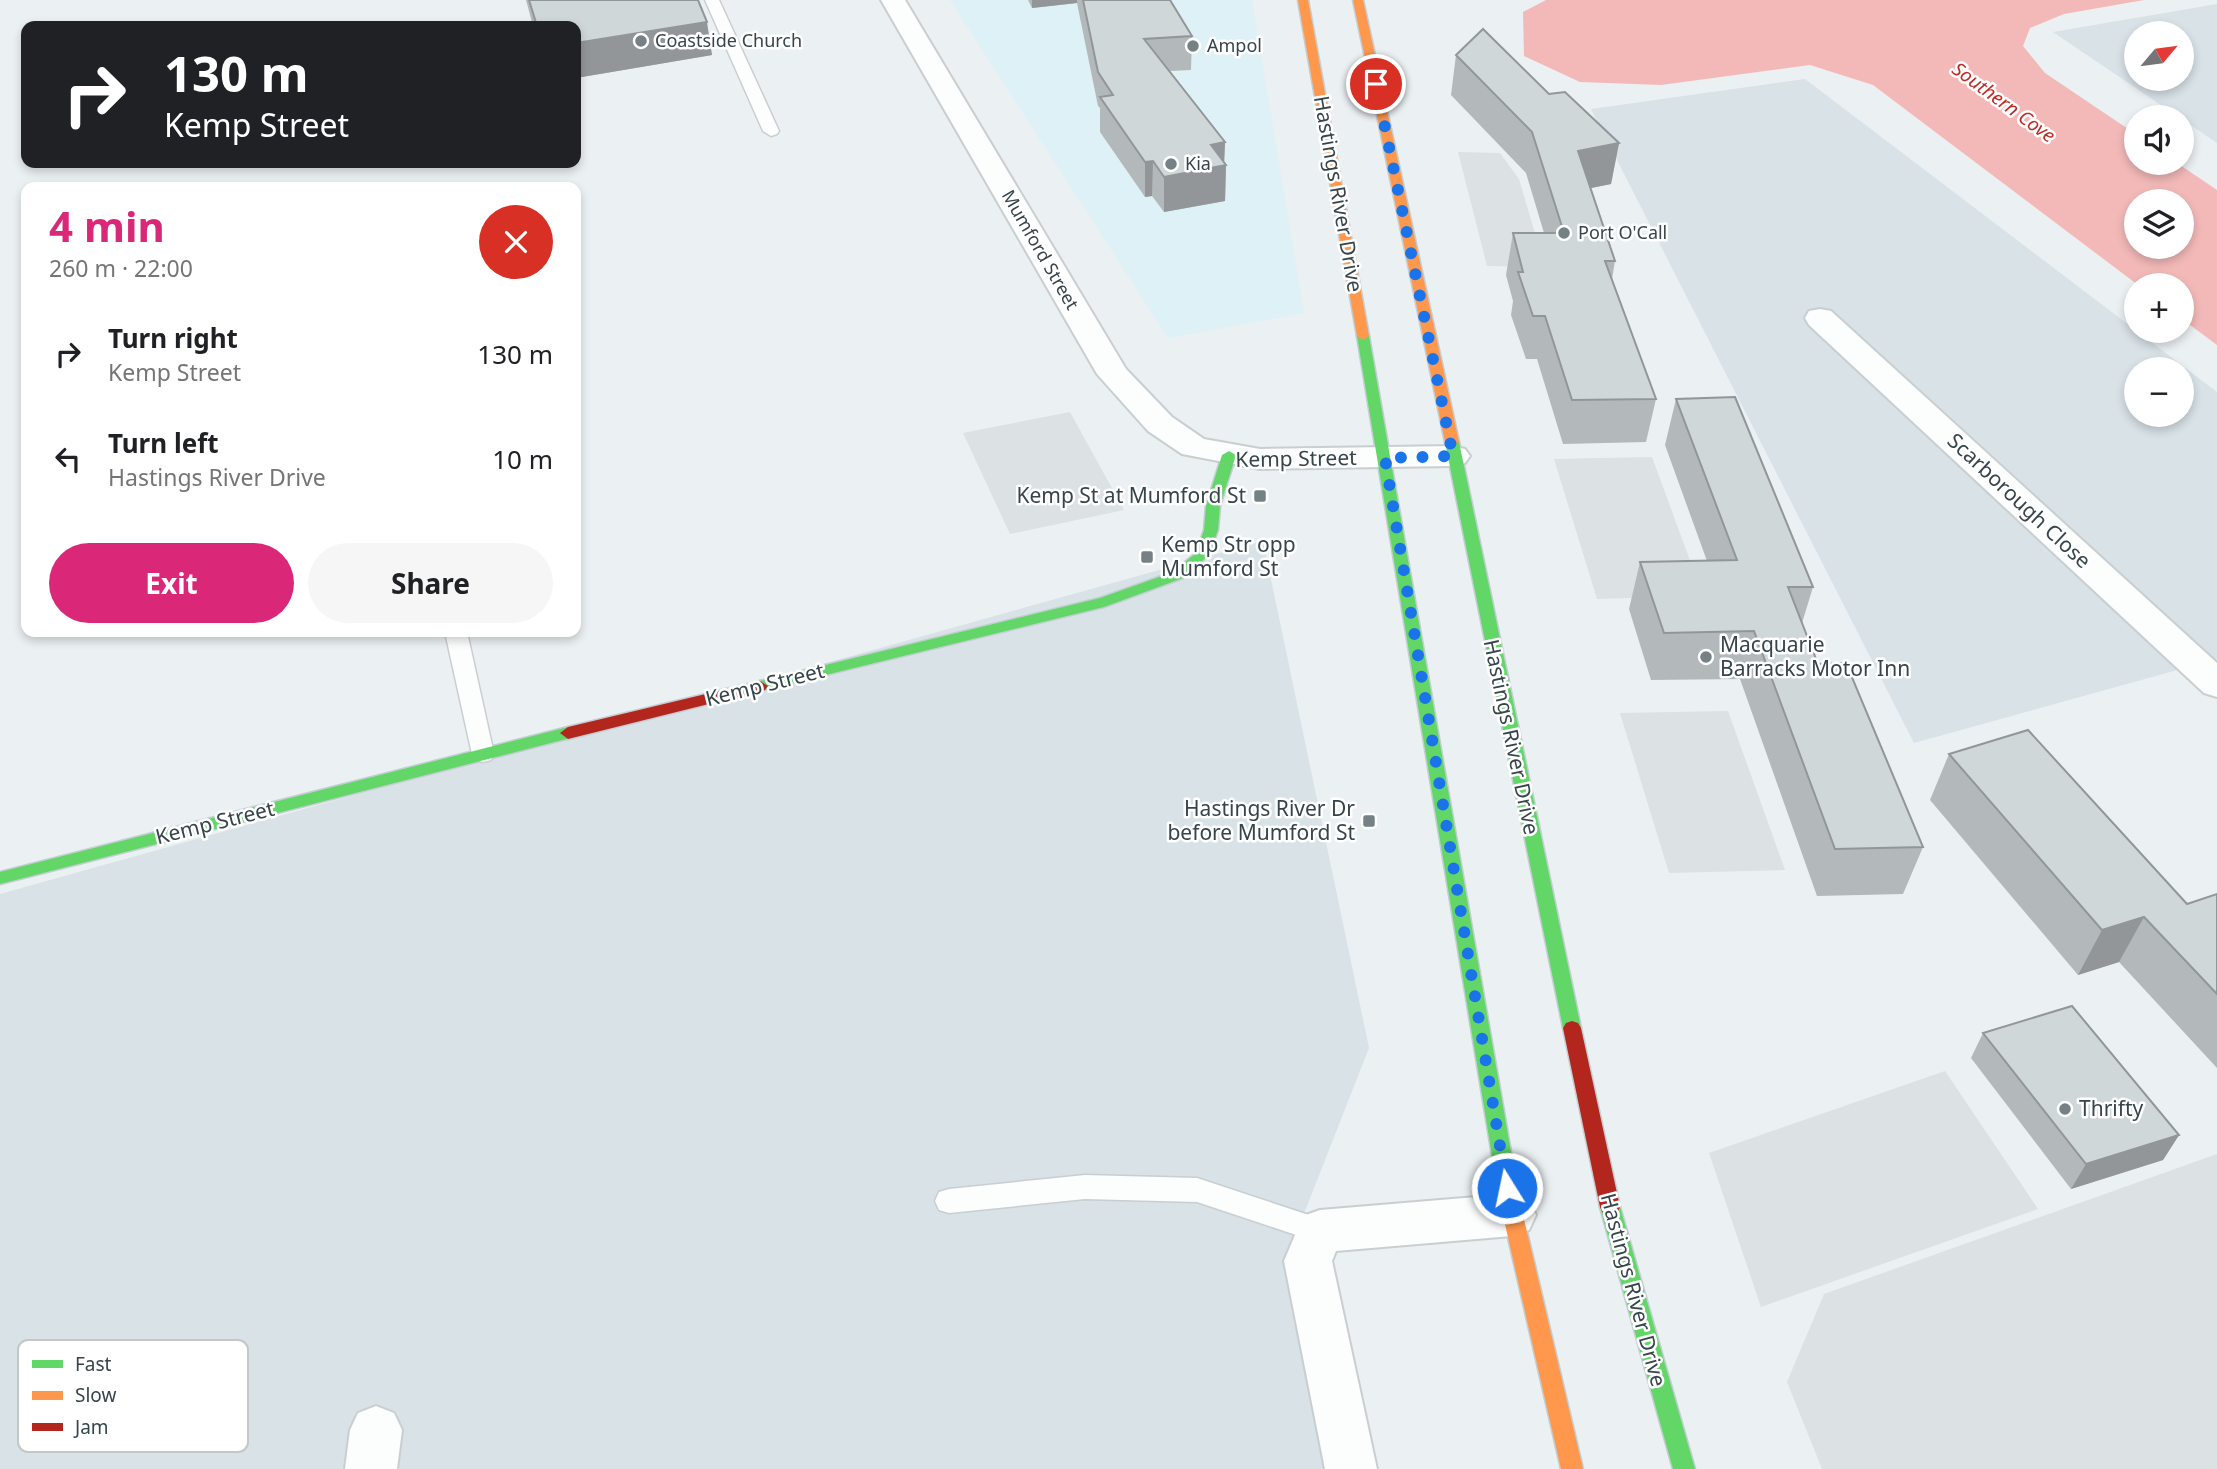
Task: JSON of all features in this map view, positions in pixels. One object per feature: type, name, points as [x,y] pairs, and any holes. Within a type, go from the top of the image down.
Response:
[{"type":"main road","name":"Hastings River Drive","points":[[1303,0],[1385,458],[1512,1216],[1572,1469]]},
{"type":"main road","name":"Hastings River Drive","points":[[1358,0],[1400,189],[1607,1197],[1684,1469]]},
{"type":"main road","name":"Kemp Street","points":[[0,878],[483,754],[1104,603],[1178,575],[1202,555],[1211,530],[1213,506],[1228,455]]},
{"type":"street","name":"Mumford Street","points":[[893,0],[1113,374],[1175,437],[1194,447],[1228,455]]},
{"type":"street","name":"Scarborough Close","points":[[1820,318],[2217,684]]},
{"type":"street","name":"Kemp Street","points":[[1228,455],[1259,459],[1453,456]]},
{"type":"street","points":[[1351,1469],[1308,1261],[1320,1231],[1512,1216]]},
{"type":"lane","points":[[712,0],[771,131]]},
{"type":"lane","points":[[457,637],[483,754]]},
{"type":"lane","points":[[949,1201],[1085,1187],[1197,1190],[1320,1231]]},
{"type":"shaded area","points":[[950,0],[1252,0],[1304,313],[1168,338]]},
{"type":"shaded area","points":[[2217,4],[2217,143],[2194,127],[2194,105],[2161,105],[2140,91],[2194,91],[2194,21],[2124,21],[2124,80],[2053,32]]},
{"type":"shaded area","points":[[1805,79],[2124,321],[2124,343],[2153,343],[2171,357],[2124,357],[2124,427],[2194,427],[2194,375],[2217,392],[2217,659],[1914,743],[1591,109]]},
{"type":"shaded area","points":[[1458,152],[1500,153],[1519,179],[1545,267],[1487,266]]},
{"type":"shaded area","points":[[1070,412],[1124,510],[1010,534],[963,433]]},
{"type":"shaded area","points":[[1652,457],[1703,596],[1597,599],[1554,459]]},
{"type":"shaded area","points":[[1263,541],[1369,1048],[1296,1234],[1339,1469],[0,1469],[0,894]]},
{"type":"shaded area","points":[[1728,711],[1785,870],[1669,873],[1620,713]]},
{"type":"shaded area","points":[[1945,1071],[2038,1209],[1761,1307],[1709,1153]]},
{"type":"shaded area","points":[[2217,1154],[2217,1469],[1822,1469],[1787,1382],[1824,1294]]},
{"type":"water","name":"Southern Cove","points":[[1546,0],[2144,0],[2064,14],[2030,28],[2023,46],[2045,73],[2124,126],[2124,175],[2194,174],[2217,190],[2217,345],[2194,328],[2194,273],[2124,274],[1873,85],[1810,65],[1661,85],[1580,82],[1524,56],[1523,12]]},
{"type":"building","points":[[529,0],[698,0],[707,22],[581,42],[581,21],[535,21]]},
{"type":"building","points":[[1083,0],[1170,0],[1192,36],[1144,39],[1225,142],[1211,145],[1226,165],[1164,177],[1153,161],[1145,162],[1100,97],[1113,95],[1098,72]]},
{"type":"building","points":[[1483,29],[1549,94],[1565,92],[1619,143],[1578,151],[1615,261],[1605,261],[1656,399],[1572,400],[1545,316],[1533,316],[1518,272],[1523,272],[1513,233],[1564,233],[1532,132],[1456,55]]},
{"type":"building","points":[[1735,397],[1813,587],[1788,587],[1818,664],[1846,663],[1923,847],[1835,849],[1754,631],[1664,633],[1640,562],[1737,560],[1676,399]]},
{"type":"building","points":[[2028,730],[2187,904],[2217,894],[2217,994],[2144,917],[2102,930],[1949,754]]},
{"type":"building","points":[[2072,1006],[2179,1135],[2086,1164],[1983,1033]]},
{"type":"traffic: fast","points":[[1363,336],[1509,1198]]},
{"type":"traffic: fast","points":[[1452,442],[1572,1028]]},
{"type":"traffic: fast","points":[[760,686],[1104,602],[1178,575],[1202,555],[1211,530],[1213,506],[1229,455]]},
{"type":"traffic: fast","points":[[0,878],[568,733]]},
{"type":"traffic: fast","points":[[1610,1207],[1684,1469]]},
{"type":"traffic: slow","points":[[1303,0],[1363,336]]},
{"type":"traffic: slow","points":[[1358,0],[1452,442]]},
{"type":"traffic: slow","points":[[1509,1198],[1572,1469]]},
{"type":"traffic: jam","points":[[568,733],[760,686]]},
{"type":"traffic: jam","points":[[1572,1028],[1610,1207]]},
{"type":"place","name":"Coastside Church","points":[[641,41]]},
{"type":"place","name":"Ampol","points":[[1193,46]]},
{"type":"place","name":"Kia","points":[[1171,164]]},
{"type":"place","name":"Port O'Call","points":[[1564,233]]},
{"type":"place","name":"Kemp St at Mumford St","points":[[1260,496]]},
{"type":"place","name":"Kemp Str opp Mumford St","points":[[1147,557]]},
{"type":"place","name":"Macquarie Barracks Motor Inn","points":[[1706,657]]},
{"type":"place","name":"Hastings River Dr before Mumford St","points":[[1369,821]]},
{"type":"place","name":"Thrifty","points":[[2065,1109]]},
{"type":"route","points":[[1376,84],[1400,189],[1453,456],[1385,458],[1507,1188]]}]
